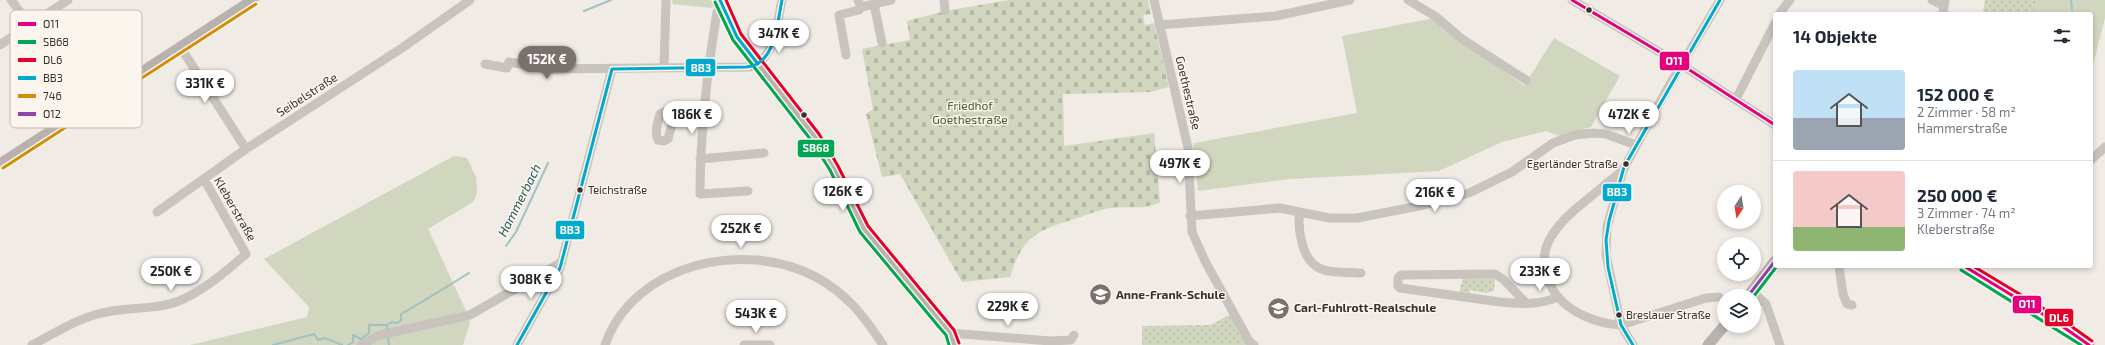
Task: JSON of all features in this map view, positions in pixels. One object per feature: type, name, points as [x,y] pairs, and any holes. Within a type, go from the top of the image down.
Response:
[{"type":"main road","points":[[142,72],[253,0]]},
{"type":"main road","points":[[720,0],[736,37],[815,138],[834,168],[864,229],[950,333],[954,345]]},
{"type":"main road","points":[[1,160],[52,128]]},
{"type":"main road","points":[[1754,289],[1773,264]]},
{"type":"main road","points":[[1967,268],[1996,288],[2047,316],[2089,345]]},
{"type":"main road","points":[[1708,345],[1718,333]]},
{"type":"street","points":[[11,0],[19,10]]},
{"type":"street","points":[[53,10],[68,0]]},
{"type":"street","name":"Seibelstraße","points":[[157,212],[246,149],[402,48],[470,0]]},
{"type":"street","points":[[664,68],[666,0]]},
{"type":"street","points":[[485,64],[507,68],[509,62],[546,69],[612,69],[742,67],[758,64],[767,56],[776,28],[782,0]]},
{"type":"street","points":[[846,55],[839,15],[859,10],[860,3],[874,4],[891,0]]},
{"type":"street","points":[[944,0],[945,11]]},
{"type":"street","name":"Goethestraße","points":[[1154,0],[1188,148],[1191,190],[1190,216],[1192,232],[1197,246],[1249,341],[1254,345]]},
{"type":"street","points":[[1159,25],[1276,16],[1350,0]]},
{"type":"street","points":[[1408,0],[1435,16],[1467,43],[1526,80]]},
{"type":"street","points":[[1572,0],[1681,65],[1773,124]]},
{"type":"street","points":[[1633,345],[1621,325],[1608,267],[1606,240],[1609,221],[1623,170],[1636,144],[1720,0]]},
{"type":"street","points":[[1781,12],[1790,0]]},
{"type":"street","points":[[1932,0],[1944,7]]},
{"type":"street","points":[[874,4],[882,43]]},
{"type":"street","points":[[717,12],[708,68],[700,159],[700,194],[748,190]]},
{"type":"street","points":[[1736,99],[1773,27]]},
{"type":"street","points":[[0,45],[10,38]]},
{"type":"street","points":[[181,48],[246,149]]},
{"type":"street","points":[[517,345],[558,273],[562,262],[612,69]]},
{"type":"street","points":[[676,109],[704,111]]},
{"type":"street","points":[[1190,216],[1280,208],[1328,218],[1349,219],[1454,198],[1480,189],[1512,172],[1553,143],[1575,135],[1594,133],[1613,135],[1636,144]]},
{"type":"street","points":[[2093,158],[2105,147]]},
{"type":"street","points":[[700,159],[764,153]]},
{"type":"street","points":[[1623,170],[1555,228],[1550,236],[1545,250],[1544,266],[1548,279],[1558,297],[1576,311],[1595,320],[1621,325],[1706,298],[1717,297]]},
{"type":"street","name":"Kleberstraße","points":[[32,345],[55,332],[98,314],[146,308],[178,301],[210,285],[246,254],[204,179]]},
{"type":"street","points":[[1300,212],[1300,235],[1306,256],[1311,263],[1326,270],[1361,273]]},
{"type":"street","points":[[605,345],[612,329],[623,311],[639,295],[665,277],[692,268],[721,261],[746,259],[778,263],[816,277],[844,296],[863,315],[883,345]]},
{"type":"street","points":[[361,345],[380,335],[470,315],[562,262]]},
{"type":"street","points":[[1839,268],[1843,294],[1847,304],[1852,305]]},
{"type":"street","points":[[1526,303],[1503,279],[1495,274],[1401,275],[1398,278],[1398,286],[1400,288],[1500,302],[1526,303],[1545,302],[1558,297]]},
{"type":"street","points":[[1761,301],[1766,304],[1780,345]]},
{"type":"street","points":[[950,333],[1050,341],[1071,340],[1074,335]]},
{"type":"street","points":[[744,345],[770,345]]},
{"type":"green space","points":[[672,0],[711,0],[714,6],[711,8],[673,4]]},
{"type":"green space","name":"Friedhof Goethestraße","points":[[1009,0],[1148,0],[1151,14],[1143,15],[1145,25],[1154,23],[1169,87],[1150,92],[1063,94],[1064,146],[1154,133],[1160,202],[1143,207],[1118,207],[1103,210],[1051,227],[1042,231],[1026,243],[1020,252],[1010,277],[962,282],[900,174],[882,177],[866,114],[873,109],[862,49],[910,40],[907,21],[945,11]]},
{"type":"green space","points":[[1985,0],[2038,0],[2034,12],[1983,12]]},
{"type":"green space","points":[[2038,0],[2105,0],[2105,18],[2093,65],[2093,12],[2034,12]]},
{"type":"green space","points":[[1434,18],[1524,86],[1554,38],[1620,76],[1591,127],[1559,136],[1546,131],[1502,142],[1439,171],[1290,179],[1198,191],[1193,146],[1194,143],[1357,113],[1342,36]]},
{"type":"green space","points":[[454,156],[467,158],[476,177],[477,193],[473,202],[428,229],[467,313],[470,323],[463,345],[190,345],[307,317],[309,307],[264,259]]},
{"type":"green space","points":[[1463,278],[1495,279],[1494,291],[1486,293],[1470,290],[1470,293],[1466,292],[1466,295],[1459,293]]},
{"type":"green space","points":[[1232,313],[1251,345],[1142,345],[1142,326],[1211,325]]},
{"type":"waterway","name":"Hammerbach","points":[[584,11],[611,0]]},
{"type":"waterway","points":[[2071,0],[2072,10]]},
{"type":"waterway","name":"Hammerbach","points":[[506,246],[516,232],[548,163]]},
{"type":"waterway","name":"Hammerbach","points":[[387,329],[387,325],[392,322],[396,323],[401,321],[401,314],[469,273]]},
{"type":"waterway","points":[[348,345],[353,342],[353,335],[361,339],[369,333],[369,325],[387,325]]},
{"type":"waterway","points":[[273,345],[314,334],[318,340],[325,338],[342,345]]},
{"type":"waterway","name":"Hammerbach","points":[[388,338],[389,345]]},
{"type":"transit line","name":"BB3","points":[[720,0],[737,37],[758,64]]},
{"type":"transit line","name":"DL6","points":[[726,0],[741,34],[819,134],[838,166],[868,226],[954,330],[959,343]]},
{"type":"transit line","name":"BB3","points":[[517,345],[560,268],[612,69],[746,67],[756,64],[764,59],[769,51],[776,31],[782,0]]},
{"type":"transit line","name":"O11","points":[[1572,0],[1688,69],[1773,124]]},
{"type":"transit line","name":"BB3","points":[[1633,345],[1621,325],[1608,267],[1606,240],[1609,221],[1624,167],[1720,0]]},
{"type":"transit line","name":"SB68","points":[[715,2],[733,40],[811,140],[830,170],[860,232],[946,335],[949,345]]},
{"type":"transit line","name":"746","points":[[142,78],[256,4]]},
{"type":"transit line","name":"746","points":[[3,168],[65,128]]},
{"type":"transit line","name":"O12","points":[[1753,289],[1773,264]]},
{"type":"transit line","name":"SB68","points":[[1759,289],[1775,268]]},
{"type":"transit line","name":"O11","points":[[1967,268],[2059,324],[2089,345]]},
{"type":"transit line","name":"DL6","points":[[1976,268],[2061,319],[2092,341]]},
{"type":"transit line","name":"SB68","points":[[1961,270],[2081,345]]},
{"type":"place","name":"Egerländer Straße","points":[[1626,164]]},
{"type":"place","name":"Teichstraße","points":[[580,190]]},
{"type":"place","name":"Anne-Frank-Schule","points":[[1100,295]]},
{"type":"place","name":"Carl-Fuhlrott-Realschule","points":[[1278,308]]},
{"type":"place","name":"Breslauer Straße","points":[[1619,315]]}]
